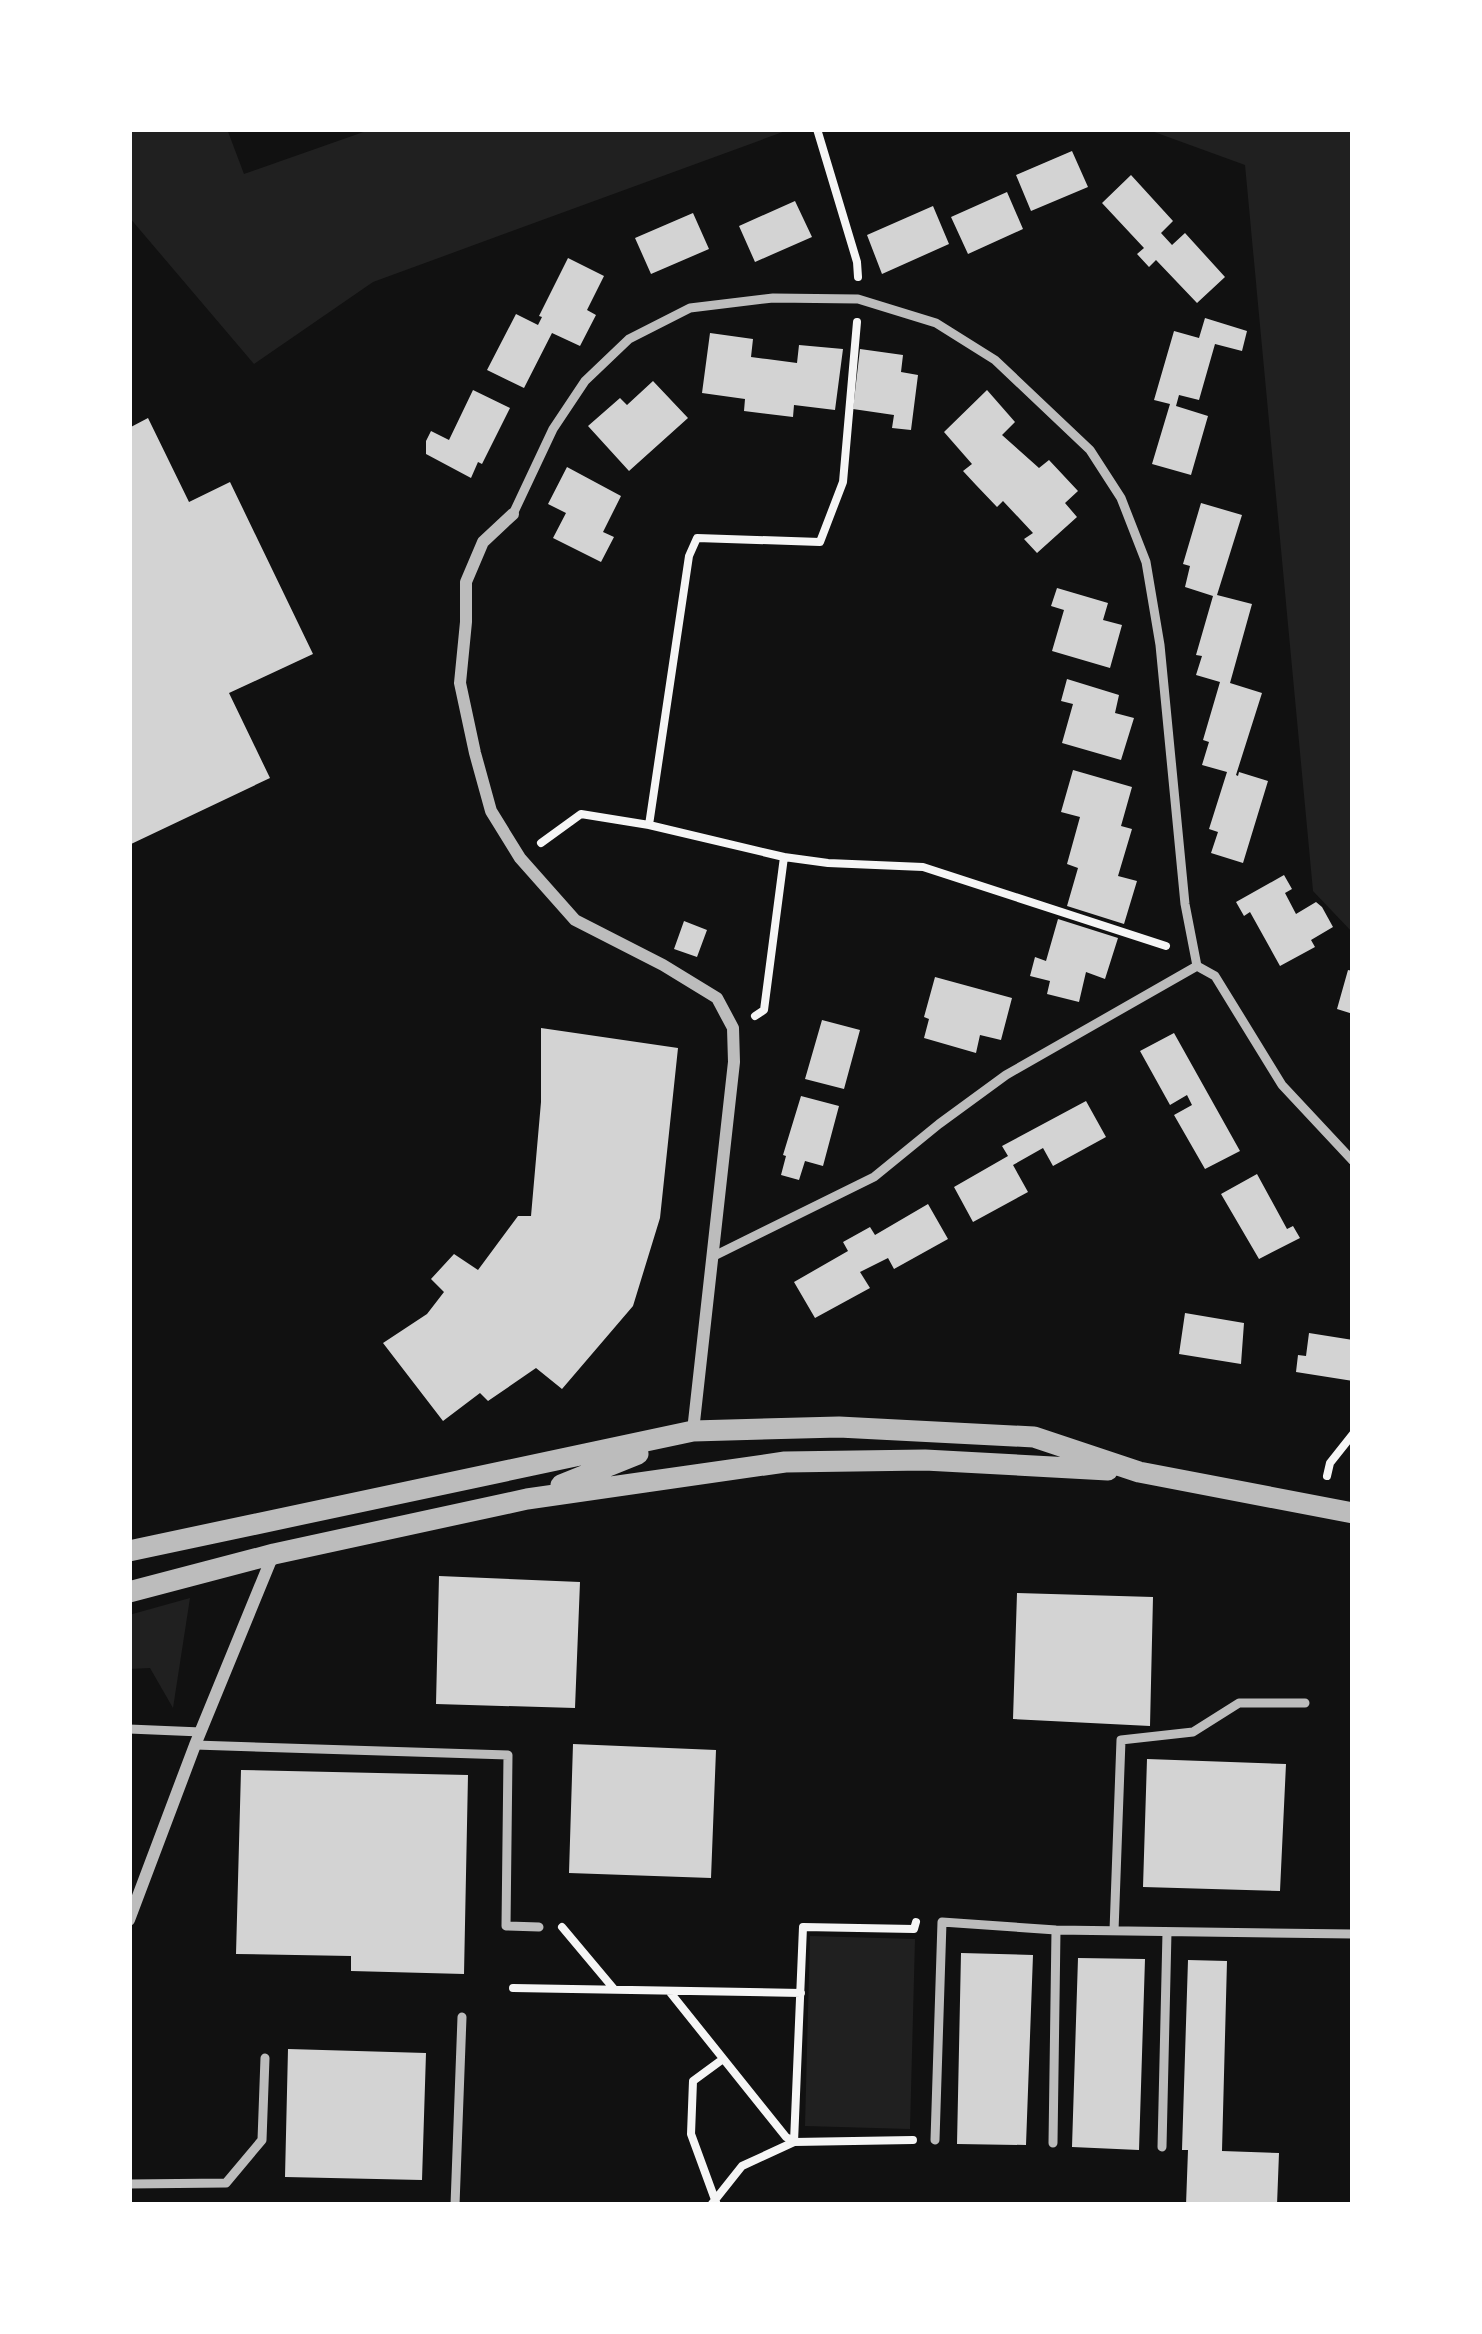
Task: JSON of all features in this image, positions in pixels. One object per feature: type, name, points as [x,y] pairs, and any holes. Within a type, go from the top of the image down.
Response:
[{"type":"street","points":[[513,514],[483,542],[466,582],[460,683],[491,811],[520,858],[575,920],[717,998],[733,1028],[734,1062],[693,1431]]},
{"type":"street","points":[[129,1551],[693,1431],[839,1427],[1034,1437],[1139,1472]]},
{"type":"street","points":[[527,1499],[693,1431]]},
{"type":"street","points":[[129,1592],[274,1554],[527,1499],[785,1462],[925,1460],[1139,1472],[1353,1513]]},
{"type":"street","points":[[129,1920],[274,1554],[434,1487]]},
{"type":"lane","points":[[513,514],[553,428],[585,381],[629,339],[690,308],[773,298],[859,299],[936,323],[994,360],[1090,450],[1121,498],[1146,562],[1160,645],[1185,904],[1197,966],[1215,976],[1282,1085],[1353,1161]]},
{"type":"lane","points":[[714,1256],[874,1177],[1006,1075],[1197,966]]},
{"type":"lane","points":[[1114,1931],[1121,1740],[1193,1732],[1239,1703],[1305,1703]]},
{"type":"lane","points":[[129,1729],[198,1738],[508,1755],[506,1926],[539,1927]]},
{"type":"lane","points":[[935,2140],[942,1922],[1056,1930],[1353,1934]]},
{"type":"lane","points":[[1053,2143],[1056,1930]]},
{"type":"lane","points":[[1162,2147],[1168,1932]]},
{"type":"lane","points":[[455,2205],[462,2017]]},
{"type":"lane","points":[[129,2184],[226,2183],[262,2140],[265,2058]]},
{"type":"path","points":[[649,825],[688,556],[697,538],[820,542],[843,482],[859,299],[857,262],[817,129]]},
{"type":"path","points":[[520,858],[581,814],[784,857],[923,867],[1168,946],[1197,966]]},
{"type":"path","points":[[733,1028],[764,1010],[784,857]]},
{"type":"path","points":[[1319,1506],[1330,1463],[1353,1434]]},
{"type":"path","points":[[794,2142],[802,1927],[914,1930],[916,1918]]},
{"type":"path","points":[[539,1927],[564,1927],[614,1990]]},
{"type":"path","points":[[513,1988],[800,1993]]},
{"type":"path","points":[[669,1991],[794,2142]]},
{"type":"path","points":[[715,2204],[691,2134],[693,2081],[723,2059]]},
{"type":"path","points":[[715,2204],[742,2166],[794,2142],[935,2140]]},
{"type":"shaded area","points":[[129,129],[227,129],[244,174],[372,129],[791,129],[373,282],[254,364],[129,217]]},
{"type":"shaded area","points":[[1146,129],[1353,129],[1353,933],[1313,891],[1245,165]]},
{"type":"shaded area","points":[[190,1598],[173,1708],[150,1668],[129,1669],[129,1615]]},
{"type":"shaded area","points":[[810,1936],[915,1939],[910,2129],[805,2126]]},
{"type":"building","points":[[1072,151],[1088,187],[1031,211],[1016,175]]},
{"type":"building","points":[[1131,175],[1173,221],[1161,233],[1172,245],[1185,233],[1225,277],[1197,303],[1156,260],[1149,267],[1137,254],[1144,248],[1102,203]]},
{"type":"building","points":[[1007,192],[1023,229],[968,254],[951,217]]},
{"type":"building","points":[[795,201],[812,237],[755,262],[739,226]]},
{"type":"building","points":[[933,206],[949,244],[882,274],[867,235]]},
{"type":"building","points":[[693,213],[709,249],[651,274],[635,238]]},
{"type":"building","points":[[568,258],[604,276],[587,310],[596,315],[580,346],[552,333],[524,388],[487,370],[516,314],[538,325]]},
{"type":"building","points":[[1205,318],[1247,331],[1242,351],[1215,344],[1199,400],[1179,395],[1176,406],[1208,416],[1191,475],[1152,464],[1170,404],[1154,400],[1174,331],[1199,338]]},
{"type":"building","points":[[710,333],[753,339],[751,357],[797,363],[799,345],[843,349],[835,410],[794,405],[793,417],[744,411],[745,399],[702,393]]},
{"type":"building","points":[[860,349],[903,355],[901,372],[918,375],[911,430],[892,428],[894,415],[853,409]]},
{"type":"building","points":[[653,381],[688,418],[629,471],[588,426],[620,398],[627,405]]},
{"type":"building","points":[[473,390],[510,408],[471,478],[426,454],[426,441],[431,431],[449,440]]},
{"type":"building","points":[[987,390],[1015,422],[1002,435],[1039,468],[1049,460],[1078,491],[1065,503],[1077,517],[1037,553],[1024,539],[1033,533],[1003,501],[997,507],[963,471],[972,464],[944,432]]},
{"type":"building","points":[[148,418],[189,502],[230,482],[313,654],[229,693],[270,778],[129,845],[129,428]]},
{"type":"building","points":[[567,467],[621,496],[603,532],[614,537],[601,562],[553,538],[566,513],[548,504]]},
{"type":"building","points":[[1201,503],[1242,515],[1217,595],[1252,604],[1230,683],[1262,693],[1236,775],[1268,781],[1243,863],[1211,853],[1218,832],[1209,829],[1227,772],[1202,765],[1209,742],[1203,740],[1220,682],[1196,675],[1202,656],[1196,655],[1213,596],[1185,587],[1190,566],[1183,564]]},
{"type":"building","points":[[1057,588],[1108,603],[1103,620],[1122,625],[1110,668],[1052,651],[1064,610],[1051,606]]},
{"type":"building","points":[[1067,679],[1119,695],[1115,713],[1134,718],[1121,760],[1062,743],[1073,704],[1061,701]]},
{"type":"building","points":[[1073,770],[1132,787],[1121,826],[1132,829],[1118,876],[1137,881],[1124,924],[1067,906],[1078,868],[1067,864],[1080,817],[1061,812]]},
{"type":"building","points":[[1284,875],[1292,889],[1285,893],[1296,914],[1316,902],[1333,927],[1311,940],[1315,947],[1280,966],[1250,912],[1244,916],[1236,902]]},
{"type":"building","points":[[1058,919],[1118,938],[1105,979],[1086,972],[1079,1002],[1047,994],[1050,981],[1030,976],[1035,957],[1046,961]]},
{"type":"building","points":[[684,921],[707,930],[697,957],[674,949]]},
{"type":"building","points":[[1348,970],[1353,971],[1353,1014],[1337,1009]]},
{"type":"building","points":[[935,977],[1012,998],[1001,1040],[980,1035],[976,1053],[924,1038],[929,1019],[924,1017]]},
{"type":"building","points":[[822,1020],[860,1030],[844,1089],[805,1079]]},
{"type":"building","points":[[541,1028],[678,1048],[660,1218],[633,1306],[562,1389],[536,1368],[488,1401],[480,1393],[443,1421],[383,1343],[427,1314],[444,1292],[431,1279],[454,1254],[478,1270],[518,1216],[531,1216],[541,1102]]},
{"type":"building","points":[[1174,1033],[1240,1151],[1205,1169],[1174,1115],[1192,1105],[1187,1095],[1170,1105],[1140,1051]]},
{"type":"building","points":[[801,1096],[839,1106],[823,1166],[805,1161],[799,1180],[781,1175]]},
{"type":"building","points":[[1086,1101],[1106,1137],[1053,1166],[1043,1148],[1013,1165],[1028,1192],[973,1222],[954,1187],[1008,1156],[1002,1146]]},
{"type":"building","points":[[1257,1174],[1287,1229],[1293,1226],[1300,1238],[1259,1259],[1221,1194]]},
{"type":"building","points":[[928,1204],[948,1239],[894,1269],[888,1258],[860,1272],[870,1288],[815,1318],[794,1282],[848,1251],[843,1242],[870,1227],[875,1235]]},
{"type":"building","points":[[1185,1313],[1244,1323],[1241,1364],[1179,1354]]},
{"type":"building","points":[[1309,1333],[1353,1340],[1353,1381],[1296,1372],[1298,1355],[1306,1356]]},
{"type":"building","points":[[439,1576],[580,1582],[575,1708],[436,1704]]},
{"type":"building","points":[[1017,1593],[1153,1597],[1150,1726],[1013,1719]]},
{"type":"building","points":[[573,1744],[716,1750],[711,1878],[569,1873]]},
{"type":"building","points":[[1147,1759],[1286,1764],[1280,1891],[1143,1887]]},
{"type":"building","points":[[241,1770],[468,1775],[464,1974],[351,1971],[351,1956],[236,1954]]},
{"type":"building","points":[[961,1953],[1033,1955],[1026,2145],[957,2144]]},
{"type":"building","points":[[1078,1958],[1145,1959],[1139,2150],[1072,2147]]},
{"type":"building","points":[[1188,1960],[1227,1961],[1222,2151],[1279,2153],[1277,2205],[1186,2205],[1188,2150],[1182,2150]]},
{"type":"building","points":[[288,2049],[426,2053],[422,2180],[285,2177]]}]
